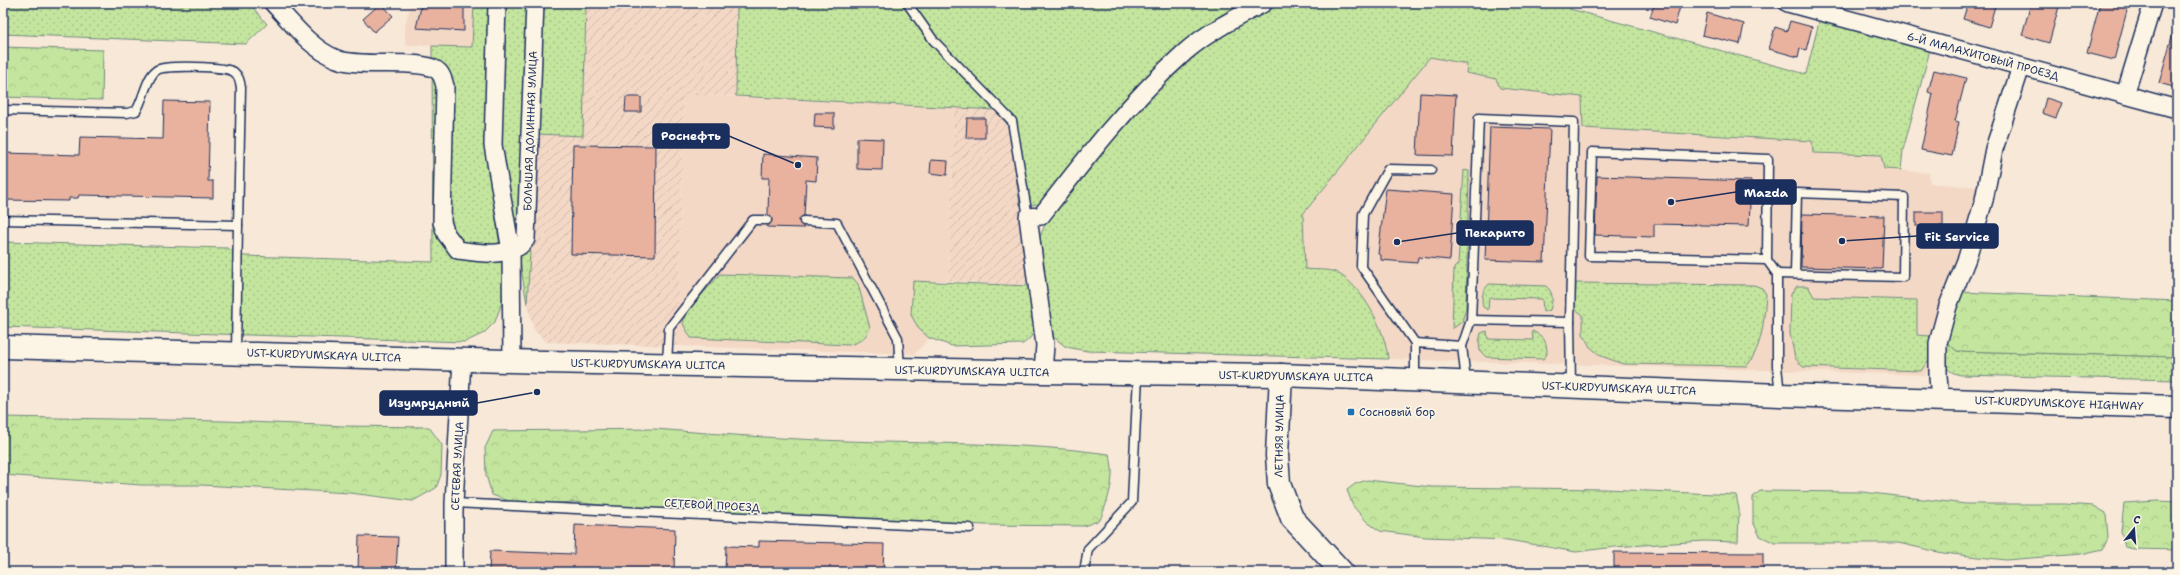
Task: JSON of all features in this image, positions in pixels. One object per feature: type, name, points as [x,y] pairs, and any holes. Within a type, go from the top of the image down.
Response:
[{"type":"main road","name":"UST-KURDYUMSKAYA ULITCA","points":[[3,347],[462,360],[900,370],[1281,375],[1466,381],[1780,395],[1940,398]]},
{"type":"main road","name":"ЛЕТНЯЯ УЛИЦА","points":[[1281,375],[1277,455],[1279,484],[1292,518],[1342,572]]},
{"type":"main road","name":"UST-KURDYUMSKOYE HIGHWAY","points":[[1940,398],[2177,407]]},
{"type":"street","points":[[273,3],[303,35],[336,59],[353,64],[425,64],[439,71],[445,86],[442,222],[446,234],[458,250],[481,253],[511,251]]},
{"type":"street","name":"БОЛЬШАЯ ДОЛИННАЯ УЛИЦА","points":[[497,3],[493,145],[511,251],[512,360]]},
{"type":"street","name":"БОЛЬШАЯ ДОЛИННАЯ УЛИЦА","points":[[511,251],[522,246],[526,239],[535,3]]},
{"type":"street","points":[[1044,372],[1045,345],[1028,217],[1041,216],[1099,141],[1150,86],[1186,52],[1231,19],[1264,3]]},
{"type":"street","name":"6-Й МАЛАХИТОВЫЙ ПРОЕЗД","points":[[1788,3],[2177,109]]},
{"type":"street","points":[[2125,95],[2153,3]]},
{"type":"street","points":[[1940,398],[1938,377],[1938,343],[1948,306],[1969,251],[1984,200],[1994,149],[2021,67]]},
{"type":"street","name":"СЕТЕВАЯ УЛИЦА","points":[[454,572],[454,503],[462,360]]},
{"type":"lane","points":[[907,3],[934,41],[1012,121],[1028,217]]},
{"type":"lane","points":[[3,110],[127,113],[136,111],[141,104],[150,77],[156,70],[166,67],[223,68],[232,71],[240,78],[236,353]]},
{"type":"lane","points":[[1466,381],[1462,346],[1471,320],[1479,118],[1574,122],[1570,322],[1571,386]]},
{"type":"lane","points":[[1767,260],[1589,256],[1592,152],[1768,159],[1767,260],[1777,274],[1777,366],[1780,395]]},
{"type":"lane","points":[[1416,379],[1415,343],[1360,266],[1363,214],[1388,169],[1431,170]]},
{"type":"lane","points":[[1777,274],[1903,277],[1904,196],[1797,193],[1795,274]]},
{"type":"lane","points":[[3,220],[238,225]]},
{"type":"lane","points":[[667,364],[668,328],[753,220],[768,220]]},
{"type":"lane","points":[[804,222],[837,223],[898,338],[900,370]]},
{"type":"lane","points":[[1471,320],[1570,322]]},
{"type":"lane","points":[[1415,343],[1462,346]]},
{"type":"lane","points":[[1084,572],[1088,549],[1132,502],[1139,372]]},
{"type":"lane","name":"СЕТЕВОЙ ПРОЕЗД","points":[[454,503],[970,528]]},
{"type":"shaded area","points":[[411,3],[474,3],[473,47],[405,45],[405,25]]},
{"type":"shaded area","points":[[586,3],[737,3],[736,96],[684,95],[677,346],[546,342],[534,330],[527,304],[537,134],[583,136]]},
{"type":"shaded area","points":[[1430,57],[1468,64],[1466,73],[1496,79],[1500,88],[1582,97],[1584,128],[1812,141],[1813,153],[1881,155],[1885,169],[1929,173],[1930,183],[1977,187],[1960,259],[1940,298],[1933,336],[1931,368],[1925,375],[1388,359],[1387,346],[1335,272],[1305,269],[1303,214]]},
{"type":"shaded area","points":[[684,94],[954,108],[948,281],[913,281],[919,329],[929,338],[915,354],[677,346]]},
{"type":"shaded area","points":[[954,108],[996,110],[1010,128],[1020,205],[1028,286],[948,281]]},
{"type":"green space","points":[[3,3],[249,3],[267,24],[246,44],[3,34]]},
{"type":"green space","points":[[474,3],[488,3],[485,145],[503,266],[502,302],[495,322],[484,333],[465,342],[3,327],[3,242],[227,248],[244,256],[433,262],[432,46],[472,47]]},
{"type":"green space","points":[[503,3],[586,3],[583,136],[537,134],[527,304],[500,142]]},
{"type":"green space","points":[[737,3],[1248,3],[1227,15],[1041,204],[1020,205],[1010,128],[996,110],[736,96]]},
{"type":"green space","points":[[1282,3],[1571,3],[1570,9],[1806,74],[1820,18],[1930,50],[1903,150],[1901,170],[1884,169],[1881,155],[1813,153],[1812,141],[1583,128],[1582,97],[1500,88],[1496,79],[1466,73],[1467,64],[1430,57],[1303,214],[1305,269],[1335,272],[1345,278],[1354,287],[1363,297],[1377,322],[1383,335],[1388,359],[1087,351],[1066,347],[1051,335],[1039,248],[1040,236],[1049,216],[1104,148],[1148,100],[1192,58],[1233,26]]},
{"type":"green space","points":[[3,47],[103,50],[102,100],[3,97]]},
{"type":"green space","points":[[1464,170],[1469,171],[1466,308],[1462,322],[1452,329],[1454,268],[1458,264]]},
{"type":"green space","points":[[720,274],[853,278],[858,284],[870,328],[862,339],[849,345],[691,338],[683,324],[686,313]]},
{"type":"green space","points":[[913,281],[1028,286],[1035,330],[1030,338],[1023,344],[952,346],[929,338],[919,329],[911,315]]},
{"type":"green space","points":[[1576,283],[1754,285],[1762,288],[1766,294],[1760,341],[1747,366],[1623,364],[1601,356],[1590,347],[1583,334],[1583,315],[1575,309]]},
{"type":"green space","points":[[1489,284],[1546,286],[1552,294],[1550,310],[1543,312],[1542,299],[1489,298],[1488,310],[1483,307],[1482,298],[1483,292]]},
{"type":"green space","points":[[1797,286],[1808,286],[1814,297],[1917,300],[1917,335],[1930,336],[1930,358],[1921,371],[1803,367],[1795,358],[1790,334],[1791,294]]},
{"type":"green space","points":[[1960,292],[2177,301],[2177,357],[1957,351],[1946,342]]},
{"type":"green space","points":[[1487,331],[1488,339],[1533,340],[1532,331],[1544,340],[1547,354],[1543,359],[1486,357],[1480,351],[1479,342],[1481,333]]},
{"type":"green space","points":[[1946,342],[1957,351],[2177,357],[2177,380],[1961,375],[1950,371],[1946,367],[1944,359]]},
{"type":"green space","points":[[3,417],[429,427],[442,445],[441,475],[436,488],[413,501],[350,493],[201,485],[141,485],[3,475]]},
{"type":"green space","points":[[655,429],[798,439],[1011,445],[1076,450],[1109,454],[1112,479],[1106,504],[1100,520],[1084,526],[986,525],[636,509],[574,502],[530,505],[512,502],[492,495],[486,475],[485,448],[493,431]]},
{"type":"green space","points":[[1367,480],[1432,487],[1605,489],[1736,495],[1739,509],[1738,542],[1704,541],[1614,547],[1576,552],[1508,540],[1426,537],[1380,531],[1367,522],[1353,506],[1347,490],[1355,484]]},
{"type":"green space","points":[[1760,491],[1862,492],[1966,504],[2064,504],[2094,506],[2106,513],[2108,538],[2103,549],[2081,554],[2006,560],[1943,553],[1898,543],[1775,543],[1760,536],[1753,522],[1753,497]]},
{"type":"green space","points":[[2158,501],[2177,502],[2177,550],[2134,549],[2125,547],[2121,532],[2124,503]]},
{"type":"building","points":[[381,3],[393,16],[374,32],[363,19]]},
{"type":"building","points":[[422,3],[464,3],[464,31],[416,28]]},
{"type":"building","points":[[1655,3],[1681,3],[1675,25],[1650,17]]},
{"type":"building","points":[[1968,3],[1983,3],[1995,6],[1989,27],[1963,19]]},
{"type":"building","points":[[2031,3],[2060,3],[2049,43],[2022,35]]},
{"type":"building","points":[[2100,3],[2129,3],[2114,60],[2087,53]]},
{"type":"building","points":[[1707,13],[1744,24],[1740,44],[1702,35]]},
{"type":"building","points":[[1790,21],[1812,27],[1806,50],[1800,48],[1798,57],[1769,49],[1775,27],[1787,31]]},
{"type":"building","points":[[2173,33],[2177,33],[2177,88],[2159,83]]},
{"type":"building","points":[[1934,70],[1966,78],[1955,121],[1959,122],[1952,156],[1921,150],[1933,94],[1928,92]]},
{"type":"building","points":[[1420,93],[1456,95],[1453,156],[1417,155]]},
{"type":"building","points":[[626,97],[641,97],[641,112],[625,112]]},
{"type":"building","points":[[2046,98],[2062,103],[2056,118],[2042,113]]},
{"type":"building","points":[[164,101],[210,102],[208,181],[213,181],[213,198],[79,195],[78,198],[69,198],[69,201],[3,200],[3,153],[79,155],[80,137],[163,139]]},
{"type":"building","points":[[815,113],[834,113],[834,128],[814,127]]},
{"type":"building","points":[[967,118],[985,118],[985,138],[966,138]]},
{"type":"building","points":[[1490,127],[1550,129],[1544,262],[1485,260]]},
{"type":"building","points":[[857,138],[883,139],[882,170],[857,169]]},
{"type":"building","points":[[573,145],[656,146],[655,256],[571,254]]},
{"type":"building","points":[[763,154],[817,158],[816,181],[806,180],[804,216],[800,218],[799,221],[804,228],[767,227],[772,220],[768,215],[769,178],[762,178]]},
{"type":"building","points":[[931,160],[948,161],[947,175],[930,173]]},
{"type":"building","points":[[1597,176],[1751,181],[1749,226],[1654,224],[1654,237],[1595,235]]},
{"type":"building","points":[[1386,189],[1454,194],[1450,260],[1418,257],[1417,263],[1381,260],[1381,255],[1378,254]]},
{"type":"building","points":[[1916,212],[1943,212],[1943,226],[1916,226]]},
{"type":"building","points":[[1802,214],[1884,216],[1882,269],[1801,267]]},
{"type":"building","points":[[575,525],[675,529],[674,572],[489,572],[490,551],[574,554]]},
{"type":"building","points":[[359,536],[398,537],[396,572],[358,572]]},
{"type":"building","points":[[759,541],[884,544],[883,572],[792,569],[792,572],[725,572],[726,546],[759,547]]},
{"type":"building","points":[[1614,552],[1763,553],[1763,572],[1614,572]]},
{"type":"place","name":"Роснефть","points":[[798,165]]},
{"type":"place","name":"Mazda","points":[[1671,202]]},
{"type":"place","name":"Fit Service","points":[[1842,241]]},
{"type":"place","name":"Пекарито","points":[[1397,242]]},
{"type":"place","name":"Изумрудный","points":[[537,392]]},
{"type":"place","name":"Сосновый бор","points":[[1351,412]]}]
